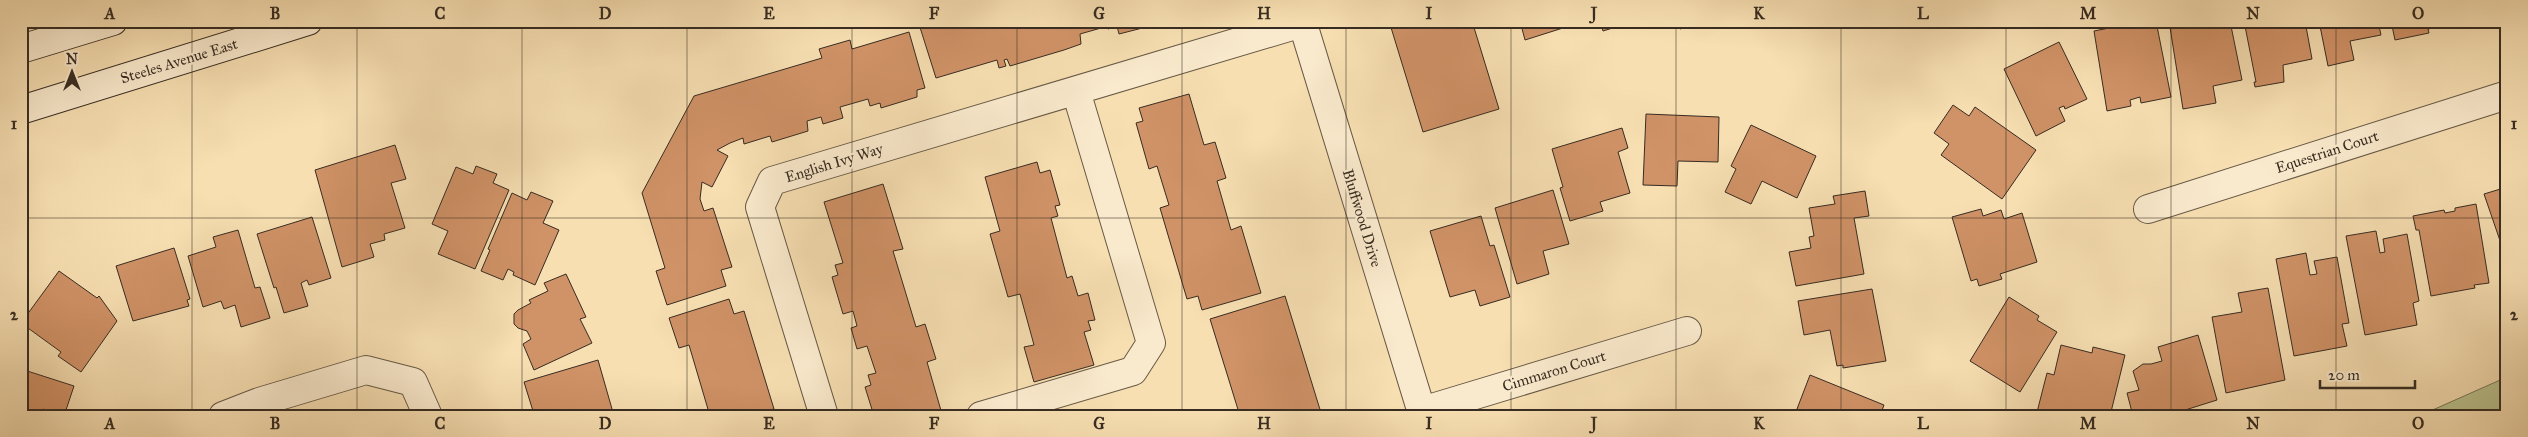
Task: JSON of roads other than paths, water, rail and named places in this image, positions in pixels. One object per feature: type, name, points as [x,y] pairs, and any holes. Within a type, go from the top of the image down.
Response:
[{"type":"street","points":[[21,49],[113,21]]},
{"type":"street","name":"Steeles Avenue East","points":[[21,110],[308,21]]},
{"type":"street","name":"English Ivy Way","points":[[824,416],[760,207],[772,181],[1302,22]]},
{"type":"street","name":"Bluffwood Drive","points":[[1302,22],[1422,413]]},
{"type":"street","points":[[981,416],[1133,371],[1151,343],[1076,91]]},
{"type":"street","name":"Equestrian Court","points":[[2148,209],[2507,95]]},
{"type":"street","name":"Cimmaron Court","points":[[1422,413],[1687,331]]},
{"type":"street","points":[[223,416],[259,402],[366,370],[413,382],[428,416]]}]
